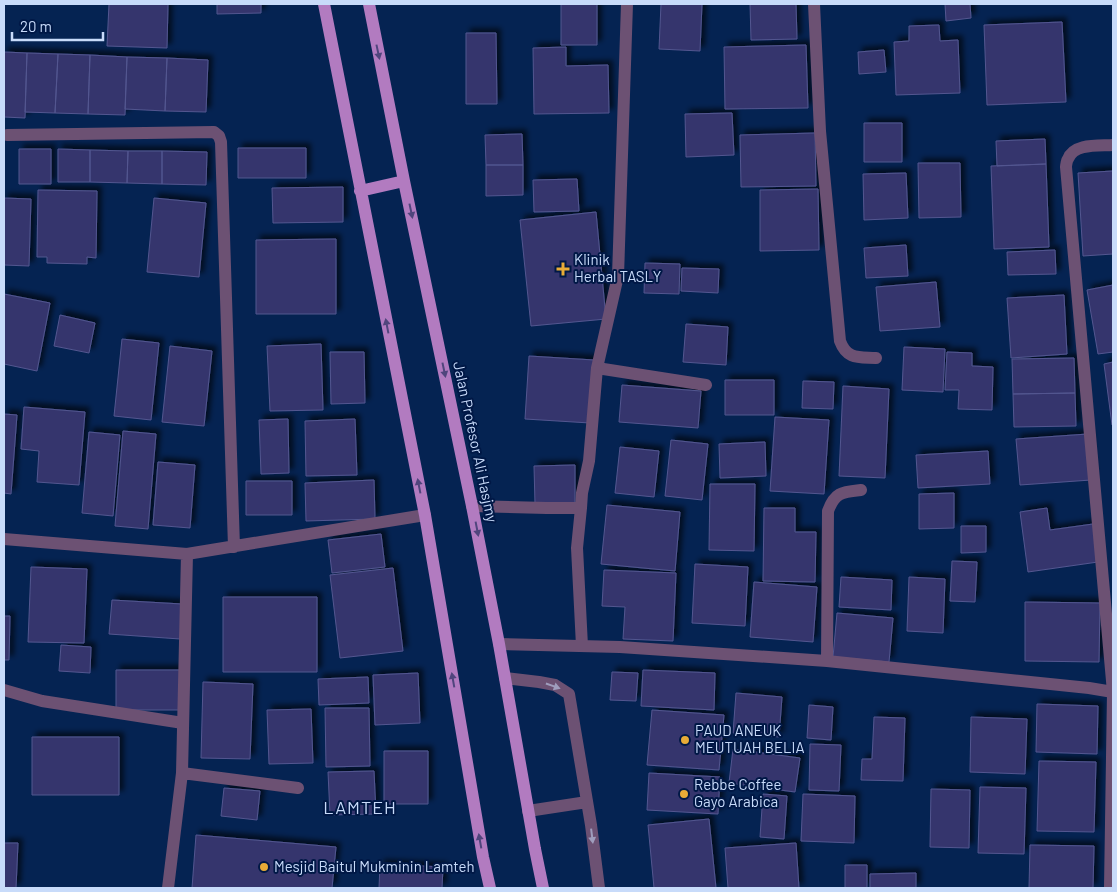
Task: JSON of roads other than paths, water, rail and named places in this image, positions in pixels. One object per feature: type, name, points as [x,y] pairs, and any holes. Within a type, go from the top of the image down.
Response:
[{"type":"main road","points":[[324,4],[425,516],[490,888]]},
{"type":"main road","name":"Jalan Profesor Ali Hasjmy","points":[[369,4],[500,644],[528,812],[543,888]]},
{"type":"main road","points":[[360,191],[404,181]]},
{"type":"street","points":[[582,646],[578,548],[580,508],[589,461],[597,368],[618,276],[628,4]]},
{"type":"street","points":[[814,4],[820,131],[840,341],[842,348],[849,355],[876,358]]},
{"type":"street","points":[[7,135],[214,132],[219,136],[221,142],[234,547]]},
{"type":"street","points":[[1110,888],[1112,866],[1113,692],[1066,167],[1067,159],[1076,149],[1113,145]]},
{"type":"street","points":[[597,368],[706,385]]},
{"type":"street","points":[[827,661],[828,512],[832,501],[837,495],[845,491],[861,490]]},
{"type":"street","points":[[472,506],[580,508]]},
{"type":"street","points":[[4,539],[187,554],[425,516]]},
{"type":"street","points":[[168,888],[182,773],[187,554]]},
{"type":"street","points":[[500,644],[620,647],[827,661],[1113,692]]},
{"type":"street","points":[[505,678],[555,685],[570,694],[599,888]]},
{"type":"street","points":[[4,690],[42,701],[183,722]]},
{"type":"street","points":[[182,773],[298,788]]},
{"type":"street","points":[[528,812],[587,802]]},
{"type":"place","name":"Klinik Herbal TASLY","points":[[563,269]]},
{"type":"place","name":"PAUD ANEUK MEUTUAH BELIA","points":[[685,740]]},
{"type":"place","name":"Rebbe Coffee Gayo Arabica","points":[[684,794]]},
{"type":"place","name":"Mesjid Baitul Mukminin Lamteh","points":[[264,867]]},
{"type":"district","name":"LAMTEH","points":[[360,808]]}]
